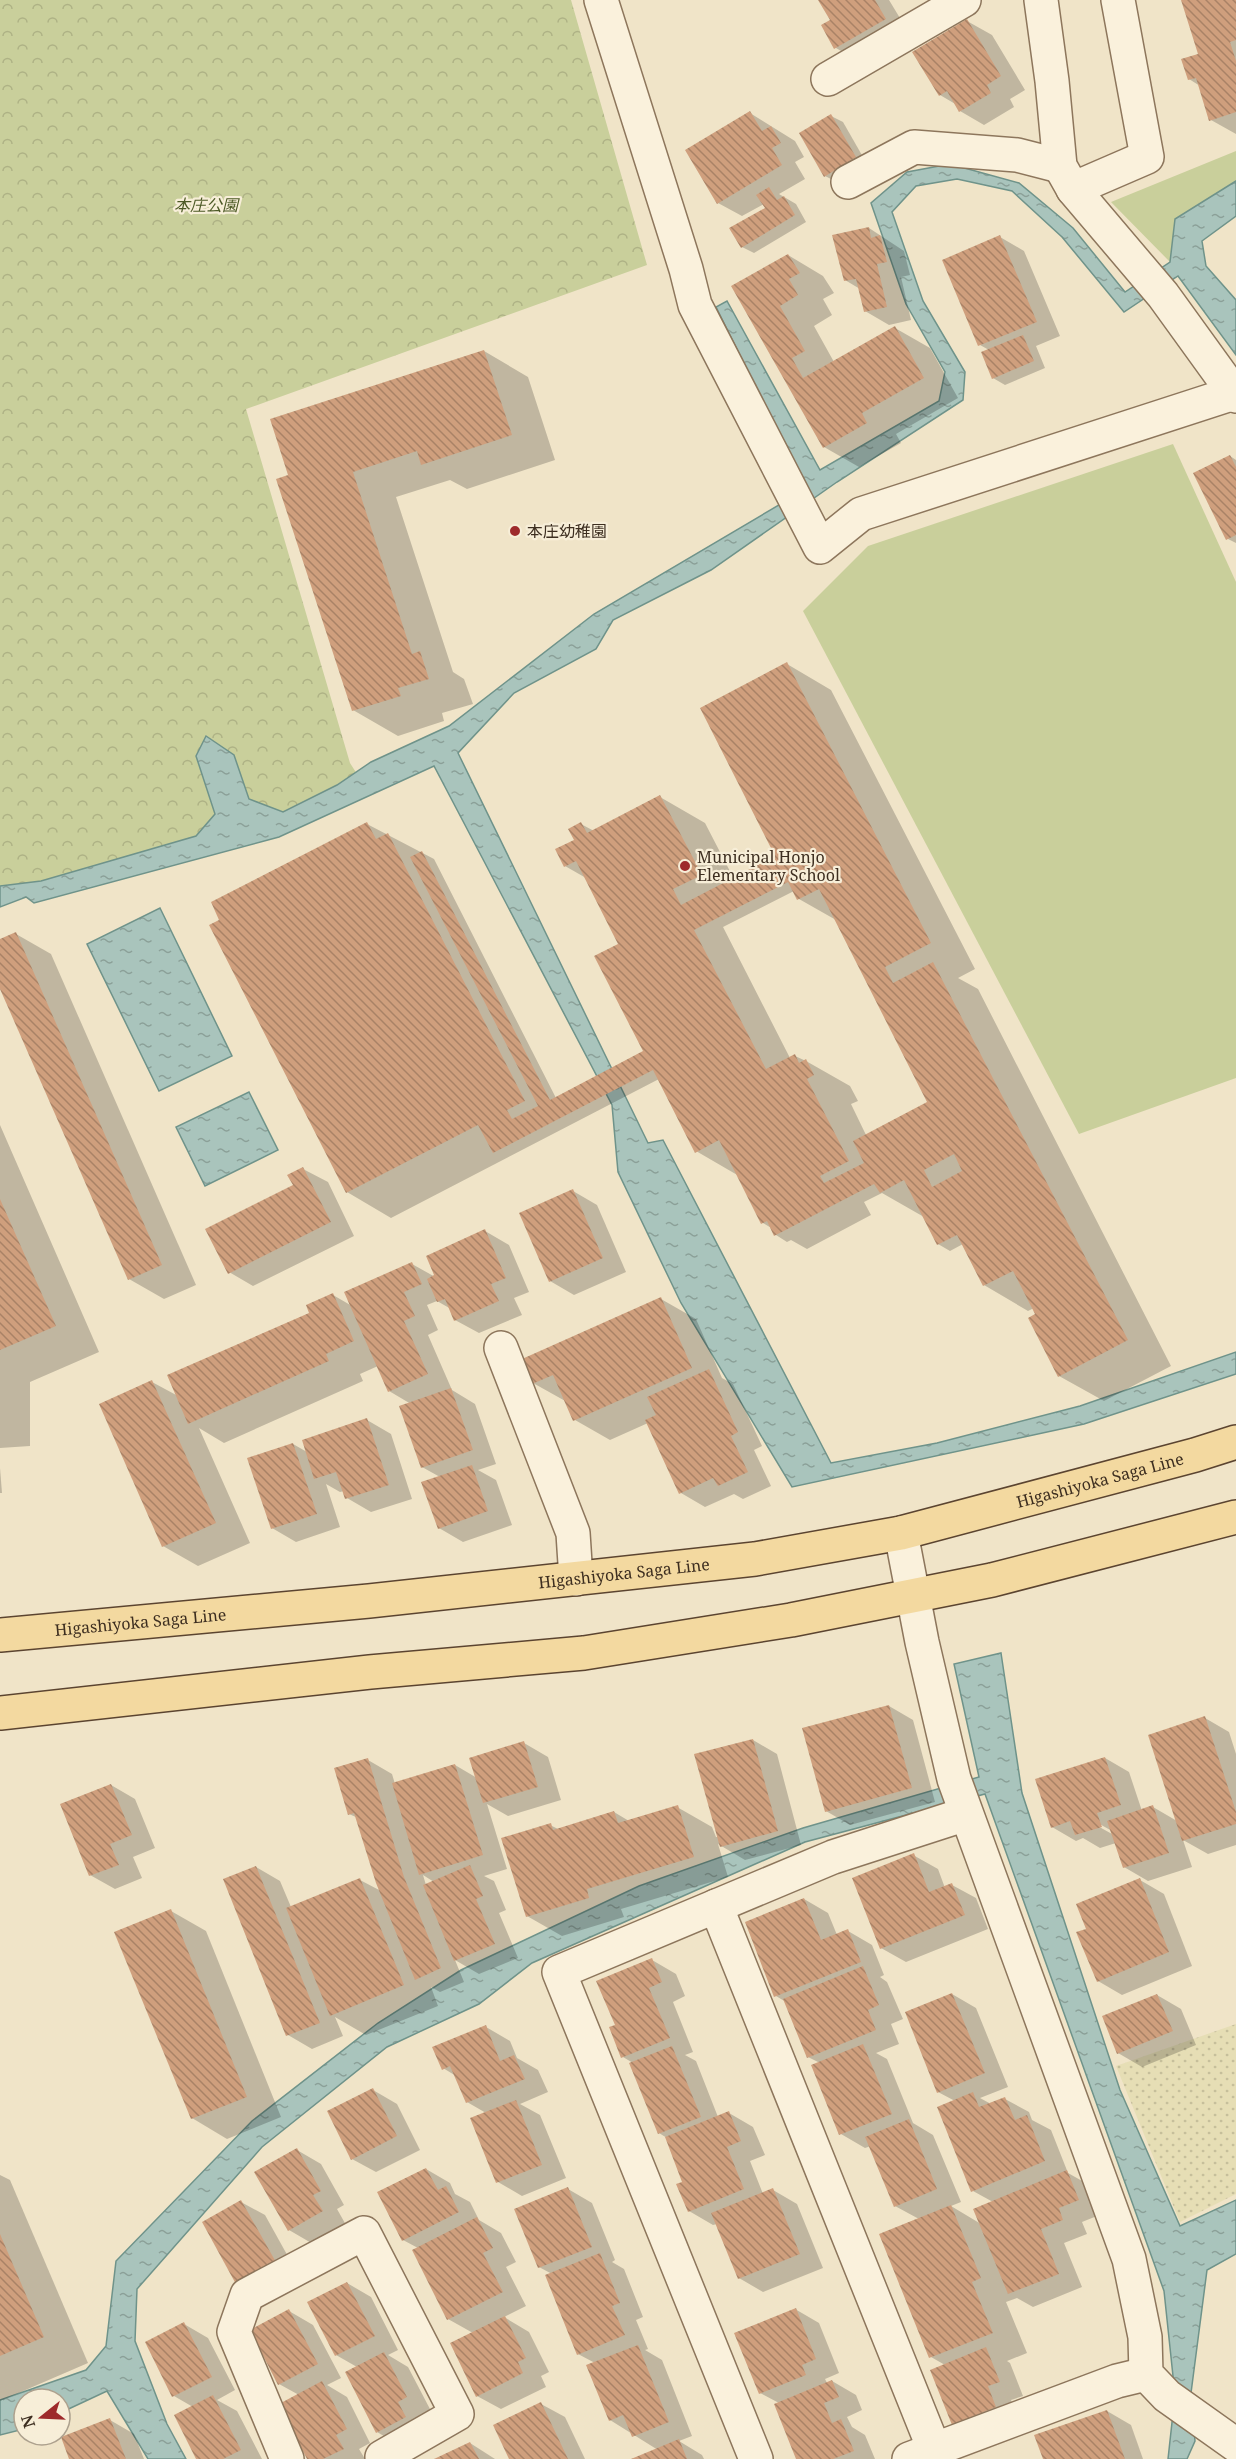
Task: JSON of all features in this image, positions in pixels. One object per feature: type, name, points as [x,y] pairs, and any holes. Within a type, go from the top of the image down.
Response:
[{"type":"main road","name":"Higashiyoka Saga Line","points":[[0,1635],[369,1601],[755,1558],[901,1533],[1236,1442]]},
{"type":"main road","points":[[0,1713],[370,1672],[584,1653],[791,1620],[912,1594],[992,1580],[1236,1517]]},
{"type":"street","points":[[601,0],[686,269],[695,305],[820,547],[861,514],[1235,394],[1163,295],[1067,178],[1017,155],[914,147],[848,182]]},
{"type":"street","points":[[828,79],[964,0]]},
{"type":"street","points":[[1041,0],[1067,178]]},
{"type":"street","points":[[1067,178],[1147,157],[1118,0]]},
{"type":"street","points":[[501,1348],[573,1533],[576,1579]]},
{"type":"street","points":[[901,1533],[912,1594],[954,1779],[1129,2259],[1156,2385]]},
{"type":"street","points":[[756,2459],[559,1972],[832,1857],[966,1814]]},
{"type":"street","points":[[716,1906],[922,2454],[1117,2381],[1156,2385],[1236,2445]]},
{"type":"street","points":[[287,2459],[234,2332],[247,2295],[364,2234],[457,2414],[381,2458]]},
{"type":"shaded area","points":[[1236,2024],[1236,2194],[1180,2222],[1116,2066]]},
{"type":"green space","name":"本庄公園","points":[[0,0],[571,0],[647,265],[246,409],[350,763],[364,785],[352,791],[0,896]]},
{"type":"green space","points":[[1236,151],[1236,181],[1175,219],[1170,262],[1111,202]]},
{"type":"green space","points":[[1173,444],[1236,582],[1236,1078],[1079,1134],[803,611],[868,546]]},
{"type":"water","points":[[950,164],[1019,183],[1073,228],[1125,292],[1170,262],[1175,219],[1236,181],[1236,216],[1202,241],[1206,266],[1236,300],[1236,355],[1178,276],[1124,312],[1062,237],[1012,191],[957,179],[916,186],[892,212],[923,301],[965,372],[963,400],[837,482],[711,570],[613,620],[596,649],[514,693],[458,753],[648,1143],[663,1140],[831,1463],[937,1443],[1080,1406],[1236,1352],[1236,1374],[1084,1424],[792,1487],[681,1303],[618,1172],[612,1105],[434,766],[279,837],[34,903],[26,897],[0,907],[0,886],[41,881],[196,836],[215,814],[196,756],[206,736],[234,755],[249,799],[283,812],[337,785],[371,762],[449,726],[594,614],[806,489],[716,307],[727,301],[820,470],[939,401],[945,372],[906,304],[871,203],[907,172]]},
{"type":"water","points":[[160,908],[232,1056],[159,1091],[87,944]]},
{"type":"water","points":[[249,1092],[278,1150],[205,1186],[176,1127]]},
{"type":"water","points":[[1001,1653],[1022,1793],[1120,2090],[1180,2226],[1236,2200],[1236,2254],[1207,2270],[1191,2393],[1195,2441],[1187,2459],[1168,2459],[1175,2395],[1164,2291],[985,1794],[805,1842],[532,1963],[479,2004],[387,2047],[262,2147],[137,2289],[135,2341],[167,2424],[186,2459],[148,2459],[107,2391],[72,2407],[72,2387],[37,2387],[86,2370],[106,2346],[116,2261],[252,2121],[378,2023],[461,1970],[639,1886],[803,1828],[979,1777],[954,1664]]},
{"type":"water","points":[[12,2396],[12,2432],[0,2435],[0,2400]]},
{"type":"building","points":[[818,0],[875,0],[886,19],[834,49],[821,25],[830,20]]},
{"type":"building","points":[[1181,0],[1236,0],[1236,40],[1230,42],[1236,61],[1236,112],[1209,121],[1196,78],[1188,80],[1181,59],[1198,54]]},
{"type":"building","points":[[967,19],[1001,76],[987,85],[991,93],[959,112],[947,91],[939,96],[912,52]]},
{"type":"building","points":[[750,111],[762,131],[771,126],[781,143],[772,148],[782,165],[717,204],[685,150]]},
{"type":"building","points":[[831,114],[856,157],[824,177],[799,133]]},
{"type":"building","points":[[769,187],[777,200],[784,196],[795,215],[741,248],[729,228],[765,208],[756,195]]},
{"type":"building","points":[[869,227],[871,238],[880,235],[887,262],[877,264],[887,307],[864,312],[856,279],[844,281],[832,235]]},
{"type":"building","points":[[1000,235],[1037,322],[978,346],[942,260]]},
{"type":"building","points":[[788,254],[800,273],[789,279],[798,295],[780,306],[805,351],[792,358],[803,378],[895,326],[924,378],[862,413],[867,423],[823,448],[731,286]]},
{"type":"building","points":[[1023,335],[1034,361],[992,379],[981,352]]},
{"type":"building","points":[[484,350],[512,435],[421,465],[417,451],[353,472],[412,654],[420,651],[429,679],[398,688],[401,696],[352,711],[276,479],[288,475],[270,419]]},
{"type":"building","points":[[1230,455],[1236,467],[1236,535],[1226,540],[1193,473]]},
{"type":"building","points":[[787,662],[931,943],[885,967],[893,983],[933,962],[1128,1340],[1058,1377],[1028,1318],[1035,1314],[1013,1271],[983,1286],[957,1235],[937,1245],[904,1180],[880,1193],[874,1184],[774,1236],[767,1221],[761,1224],[719,1140],[695,1153],[653,1070],[493,1153],[478,1125],[346,1193],[209,925],[219,920],[211,902],[367,822],[376,839],[388,833],[525,1101],[507,1110],[512,1119],[538,1106],[410,857],[422,851],[550,1100],[643,1051],[594,956],[618,944],[576,861],[564,867],[555,849],[574,840],[568,829],[581,822],[587,833],[660,795],[702,875],[673,889],[681,905],[775,856],[700,708]],"holes":[[[788,882],[797,900],[819,889],[927,1102],[853,1141],[864,1163],[824,1183],[820,1176],[849,1161],[807,1079],[814,1075],[806,1059],[799,1063],[795,1054],[766,1069],[694,930]],[[954,1154],[962,1171],[932,1187],[924,1170]]]},
{"type":"building","points":[[16,932],[162,1265],[128,1280],[0,989],[0,939]]},
{"type":"building","points":[[303,1167],[331,1222],[228,1274],[205,1229],[293,1185],[287,1175]]},
{"type":"building","points":[[573,1189],[603,1258],[549,1282],[519,1213]]},
{"type":"building","points":[[0,1199],[56,1326],[0,1350]]},
{"type":"building","points":[[485,1229],[506,1278],[491,1284],[499,1301],[454,1321],[445,1299],[437,1302],[427,1279],[434,1275],[426,1256]]},
{"type":"building","points":[[412,1262],[422,1284],[404,1292],[415,1316],[404,1321],[428,1374],[388,1392],[344,1292]]},
{"type":"building","points":[[333,1293],[354,1341],[326,1354],[329,1361],[188,1424],[167,1375],[309,1313],[306,1305]]},
{"type":"building","points":[[661,1297],[692,1368],[573,1421],[553,1375],[532,1384],[522,1359]]},
{"type":"building","points":[[709,1369],[738,1432],[731,1436],[748,1472],[718,1486],[713,1478],[679,1494],[645,1420],[656,1415],[647,1397]]},
{"type":"building","points":[[152,1380],[216,1523],[162,1547],[99,1404]]},
{"type":"building","points":[[451,1388],[473,1450],[421,1468],[399,1406]]},
{"type":"building","points":[[367,1418],[389,1485],[345,1499],[336,1472],[314,1479],[302,1440]]},
{"type":"building","points":[[293,1443],[317,1514],[271,1529],[247,1458]]},
{"type":"building","points":[[472,1465],[488,1511],[438,1529],[421,1482]]},
{"type":"building","points":[[889,1705],[912,1788],[825,1812],[802,1728]]},
{"type":"building","points":[[1205,1716],[1236,1812],[1236,1824],[1182,1841],[1148,1735]]},
{"type":"building","points":[[753,1739],[778,1831],[720,1847],[694,1754]]},
{"type":"building","points":[[524,1741],[538,1787],[483,1803],[469,1758]]},
{"type":"building","points":[[1105,1757],[1121,1805],[1097,1813],[1102,1827],[1075,1835],[1070,1821],[1051,1828],[1035,1779]]},
{"type":"building","points":[[368,1758],[404,1877],[441,1968],[415,1980],[376,1883],[354,1813],[348,1815],[334,1768]]},
{"type":"building","points":[[455,1764],[483,1855],[419,1875],[392,1783]]},
{"type":"building","points":[[111,1784],[132,1835],[110,1844],[119,1865],[89,1876],[60,1804]]},
{"type":"building","points":[[678,1805],[694,1857],[587,1889],[589,1898],[526,1917],[501,1838],[551,1823],[553,1830],[614,1811],[618,1823]]},
{"type":"building","points":[[1153,1805],[1169,1853],[1123,1868],[1107,1821]]},
{"type":"building","points":[[914,1853],[929,1892],[952,1883],[965,1915],[880,1949],[852,1878]]},
{"type":"building","points":[[470,1865],[483,1896],[476,1899],[495,1944],[454,1961],[423,1885]]},
{"type":"building","points":[[256,1866],[320,2023],[286,2036],[223,1879]]},
{"type":"building","points":[[360,1878],[404,1985],[330,2016],[286,1908]]},
{"type":"building","points":[[1140,1878],[1169,1952],[1097,1982],[1076,1932],[1086,1929],[1076,1904]]},
{"type":"building","points":[[804,1898],[821,1940],[848,1929],[861,1962],[774,1997],[745,1922]]},
{"type":"building","points":[[171,1909],[247,2097],[191,2119],[114,1932]]},
{"type":"building","points":[[652,1958],[662,1982],[649,1988],[670,2038],[621,2058],[609,2027],[615,2025],[596,1981]]},
{"type":"building","points":[[863,1966],[879,2005],[868,2010],[876,2030],[807,2058],[783,1999]]},
{"type":"building","points":[[952,1993],[985,2073],[937,2093],[905,2012]]},
{"type":"building","points":[[1157,1994],[1173,2031],[1117,2054],[1102,2016]]},
{"type":"building","points":[[486,2025],[500,2061],[514,2055],[525,2079],[466,2103],[450,2066],[442,2070],[432,2047]]},
{"type":"building","points":[[863,2044],[892,2114],[839,2135],[811,2065]]},
{"type":"building","points":[[672,2046],[701,2117],[658,2134],[629,2063]]},
{"type":"building","points":[[373,2088],[397,2136],[351,2160],[327,2111]]},
{"type":"building","points":[[973,2092],[979,2107],[1005,2097],[1015,2120],[1027,2115],[1045,2161],[971,2192],[937,2107]]},
{"type":"building","points":[[516,2100],[542,2165],[496,2183],[470,2118]]},
{"type":"building","points":[[729,2111],[741,2141],[727,2147],[744,2189],[688,2212],[676,2184],[682,2182],[665,2137]]},
{"type":"building","points":[[909,2119],[937,2189],[894,2207],[865,2137]]},
{"type":"building","points":[[297,2148],[321,2191],[313,2195],[323,2211],[288,2231],[254,2172]]},
{"type":"building","points":[[426,2168],[438,2190],[446,2186],[459,2212],[402,2241],[377,2192]]},
{"type":"building","points":[[1067,2170],[1079,2200],[1059,2208],[1063,2220],[1041,2229],[1059,2274],[1008,2294],[973,2209]]},
{"type":"building","points":[[568,2187],[592,2247],[538,2268],[514,2209]]},
{"type":"building","points":[[773,2188],[800,2254],[738,2279],[711,2213]]},
{"type":"building","points":[[241,2200],[277,2264],[237,2286],[202,2222]]},
{"type":"building","points":[[951,2205],[981,2278],[972,2282],[993,2333],[929,2358],[879,2234]]},
{"type":"building","points":[[477,2217],[493,2248],[483,2253],[503,2292],[447,2320],[412,2250]]},
{"type":"building","points":[[0,2234],[44,2337],[0,2356]]},
{"type":"building","points":[[600,2253],[620,2303],[612,2306],[625,2335],[577,2355],[545,2275]]},
{"type":"building","points":[[347,2282],[375,2336],[335,2356],[307,2302]]},
{"type":"building","points":[[796,2308],[816,2359],[802,2365],[806,2375],[759,2394],[734,2333]]},
{"type":"building","points":[[289,2309],[318,2364],[278,2385],[250,2330]]},
{"type":"building","points":[[505,2316],[526,2358],[518,2362],[523,2373],[476,2397],[450,2343]]},
{"type":"building","points":[[184,2322],[212,2377],[172,2397],[145,2342]]},
{"type":"building","points":[[638,2345],[669,2422],[632,2437],[623,2415],[609,2421],[586,2365]]},
{"type":"building","points":[[986,2347],[1000,2382],[988,2386],[996,2407],[952,2425],[930,2370]]},
{"type":"building","points":[[384,2352],[407,2397],[398,2402],[406,2417],[376,2433],[345,2372]]},
{"type":"building","points":[[832,2380],[839,2397],[824,2403],[832,2423],[841,2419],[854,2451],[833,2459],[796,2459],[774,2404]]},
{"type":"building","points":[[322,2381],[347,2429],[336,2435],[344,2449],[323,2459],[307,2459],[279,2404]]},
{"type":"building","points":[[213,2395],[241,2450],[223,2459],[196,2459],[174,2415]]},
{"type":"building","points":[[541,2402],[568,2459],[509,2459],[493,2425]]},
{"type":"building","points":[[1107,2410],[1125,2459],[1043,2459],[1034,2435]]},
{"type":"building","points":[[110,2418],[126,2459],[69,2459],[65,2447],[72,2447],[72,2433]]},
{"type":"building","points":[[679,2439],[687,2459],[631,2459]]},
{"type":"building","points":[[470,2442],[479,2459],[434,2459]]},
{"type":"place","name":"本庄幼稚園","points":[[515,531]]},
{"type":"place","name":"Municipal Honjo Elementary School","points":[[685,866]]}]
